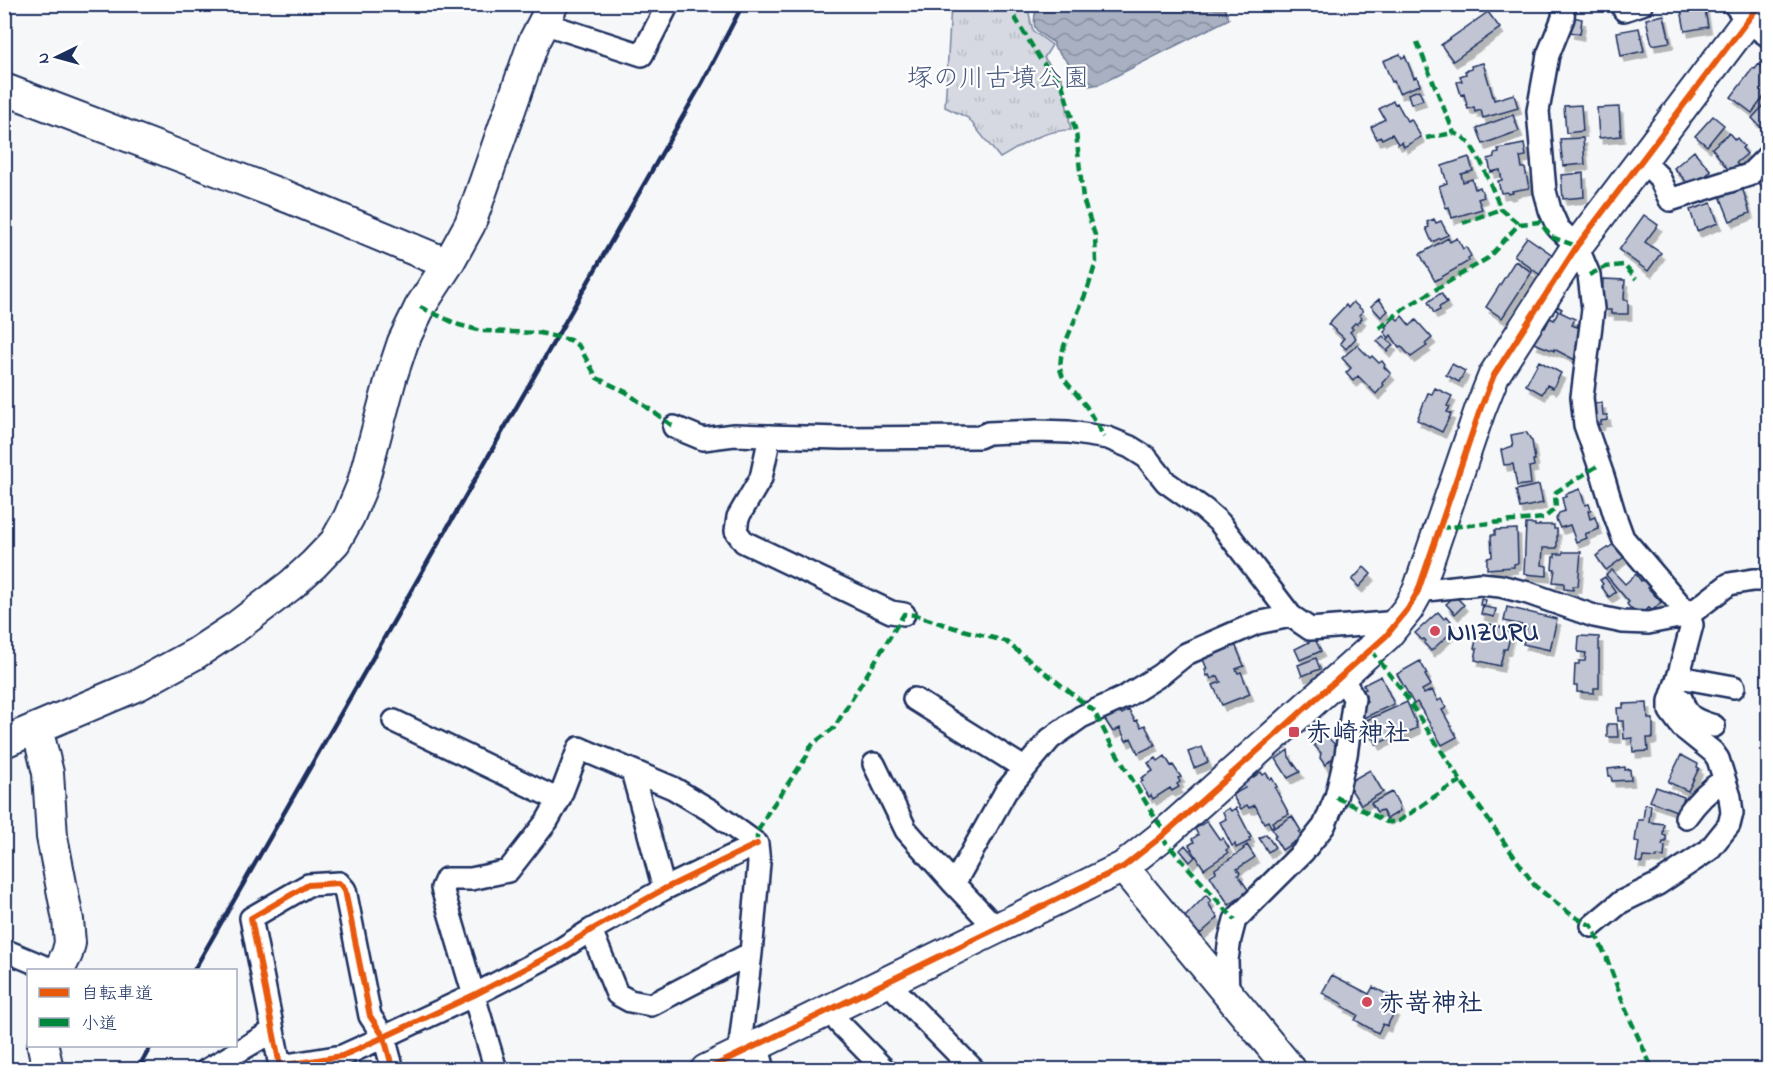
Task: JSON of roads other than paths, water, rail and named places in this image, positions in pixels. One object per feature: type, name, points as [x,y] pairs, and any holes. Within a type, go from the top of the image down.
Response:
[{"type":"street","points":[[4,742],[138,685],[195,654],[236,627],[291,585],[335,542],[362,486],[391,378],[404,342],[420,307],[470,224],[534,41],[548,14],[642,55],[668,4]]},
{"type":"street","points":[[1564,4],[1563,18],[1548,55],[1538,111],[1545,191],[1550,210],[1558,228],[1577,246],[1589,274],[1593,309],[1582,397],[1585,425],[1623,538],[1689,615],[1692,625],[1682,702],[1691,717],[1714,726]]},
{"type":"street","points":[[706,1070],[751,1059],[832,1008],[1123,867],[1161,837],[1386,636],[1408,609],[1418,591],[1476,420],[1494,375],[1577,246],[1753,17]]},
{"type":"street","points":[[4,89],[290,198],[448,264]]},
{"type":"street","points":[[1642,159],[1659,177],[1670,200],[1749,175],[1768,156]]},
{"type":"street","points":[[674,427],[703,439],[734,435],[979,437],[988,433],[1037,431],[1069,432],[1108,438],[1146,457],[1167,482],[1204,508],[1220,523],[1291,616],[1310,629],[1399,621]]},
{"type":"street","points":[[770,436],[761,478],[738,518],[736,531],[744,542],[891,612],[904,614]]},
{"type":"street","points":[[1418,591],[1480,584],[1500,586],[1528,593],[1594,616],[1623,622],[1648,623],[1689,615],[1729,584],[1768,580]]},
{"type":"street","points":[[954,884],[1006,791],[1050,739],[1081,717],[1125,698],[1160,675],[1186,654],[1257,623],[1291,616]]},
{"type":"street","points":[[1228,994],[1227,960],[1235,920],[1249,908],[1324,826],[1336,797],[1346,755],[1354,698],[1341,676]]},
{"type":"street","points":[[1685,676],[1734,687]]},
{"type":"street","points":[[1592,926],[1621,902],[1658,884],[1709,850],[1729,825],[1732,813],[1730,797],[1718,759],[1713,752],[1682,727],[1670,711],[1670,701],[1685,676]]},
{"type":"street","points":[[914,699],[1024,768]]},
{"type":"street","points":[[394,721],[559,800]]},
{"type":"street","points":[[37,728],[48,773],[51,837],[68,920],[70,943],[60,969]]},
{"type":"street","points":[[496,1070],[442,888],[446,879],[471,879],[508,871],[547,821],[559,800],[579,748],[673,788],[713,812],[757,844],[759,863],[751,953],[751,1059]]},
{"type":"street","points":[[874,764],[906,830],[997,929]]},
{"type":"street","points":[[632,771],[664,889]]},
{"type":"street","points":[[1686,816],[1712,787],[1724,780]]},
{"type":"street","points":[[393,1070],[384,1037],[370,1017],[345,890],[339,883],[308,885],[251,918],[279,1066],[342,1056],[384,1037],[474,995],[555,953],[664,889],[757,844]]},
{"type":"street","points":[[1123,867],[1228,994],[1277,1064]]},
{"type":"street","points":[[591,930],[617,994],[651,1005],[751,953]]},
{"type":"street","points":[[4,950],[50,969]]},
{"type":"street","points":[[892,979],[897,992],[974,1070]]},
{"type":"street","points":[[832,1008],[839,1023],[885,1070]]},
{"type":"street","points":[[207,1070],[273,1031]]},
{"type":"street","points":[[43,1047],[48,1070]]},
{"type":"water","points":[[1037,5],[1223,5],[1229,19],[1100,84],[1089,86],[1054,47],[1054,43],[1035,28]]},
{"type":"railway","points":[[195,969],[702,83],[743,4]]},
{"type":"railway","points":[[137,1070],[150,1047]]},
{"type":"place","name":"NIIZURU","points":[[1435,631]]},
{"type":"place","name":"赤崎神社","points":[[1294,732]]},
{"type":"place","name":"赤嵜神社","points":[[1367,1002]]},
{"type":"park label","name":"塚の川古墳公園","points":[[998,77]]}]
